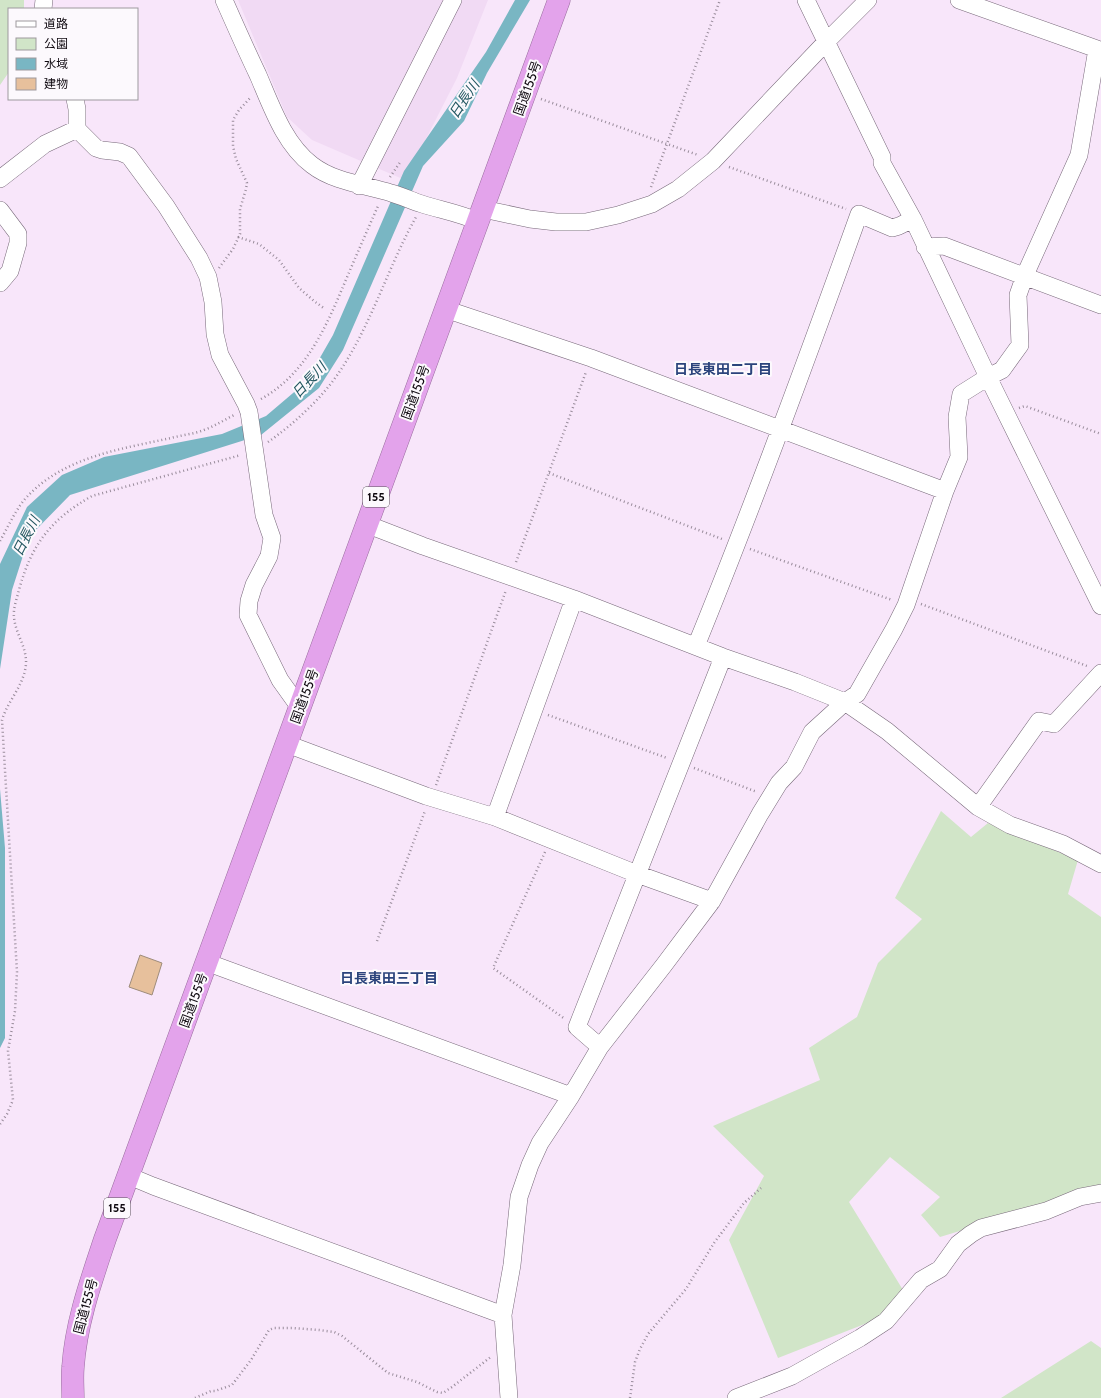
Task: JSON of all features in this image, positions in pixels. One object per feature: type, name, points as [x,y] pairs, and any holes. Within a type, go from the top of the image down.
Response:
[{"type":"highway","name":"国道155号","points":[[73,1398],[73,1368],[77,1332],[98,1261],[366,524],[559,0]]},
{"type":"street","points":[[224,0],[286,135],[300,154],[312,165],[328,174],[359,186],[390,193],[463,215],[480,215],[556,222],[586,222],[618,215],[652,204],[678,189],[713,161],[868,0]]},
{"type":"street","points":[[359,186],[453,0]]},
{"type":"street","points":[[806,0],[882,157],[882,163],[913,219],[988,377],[1101,606]]},
{"type":"street","points":[[509,1398],[503,1315],[512,1265],[519,1197],[530,1165],[540,1143],[571,1096],[600,1047],[664,965],[712,900],[770,797],[794,767],[812,732],[845,702],[857,694],[894,629],[908,598],[945,491],[959,457],[957,417],[961,394],[1002,370],[1020,345],[1018,295],[1024,275],[1079,155],[1097,49],[959,0]]},
{"type":"street","points":[[75,100],[78,109],[77,129],[96,148],[120,152],[129,156],[166,206],[199,258],[208,277],[215,334],[220,355],[246,404],[264,515],[272,538],[269,556],[254,585],[249,601],[248,615],[280,680],[300,708]]},
{"type":"street","points":[[0,179],[45,144],[77,129]]},
{"type":"street","points":[[0,210],[18,234],[18,243],[10,272],[0,283]]},
{"type":"street","points":[[696,646],[781,429],[859,214],[892,228],[913,219]]},
{"type":"street","points":[[925,247],[944,246],[1101,305]]},
{"type":"street","points":[[445,309],[574,352],[945,491]]},
{"type":"street","points":[[366,524],[422,546],[574,599],[723,657],[795,682],[845,702],[887,731],[978,807],[1010,825],[1063,844],[1101,864]]},
{"type":"street","points":[[495,817],[574,599]]},
{"type":"street","points":[[600,1047],[576,1027],[723,657]]},
{"type":"street","points":[[978,807],[1039,721],[1054,724],[1098,671]]},
{"type":"street","points":[[287,744],[430,797],[495,817],[637,874],[712,900]]},
{"type":"street","points":[[206,962],[571,1096]]},
{"type":"street","points":[[129,1176],[160,1189],[503,1315]]},
{"type":"street","points":[[736,1398],[792,1376],[860,1338],[886,1321],[921,1280],[940,1269],[958,1244],[981,1228],[1046,1211],[1080,1197],[1101,1193]]},
{"type":"path","points":[[652,204],[648,194],[720,0]]},
{"type":"path","points":[[208,277],[223,264],[233,250],[238,237],[240,209],[247,183],[236,159],[233,146],[233,120],[239,110],[254,94],[264,89]]},
{"type":"path","points":[[525,93],[859,214]]},
{"type":"path","points":[[0,1124],[7,1114],[13,1100],[8,1051],[14,1011],[17,972],[2,720],[5,709],[20,687],[26,665],[25,653],[16,629],[14,616],[15,607],[28,561],[35,549],[59,519],[75,506],[92,496],[228,460],[254,449],[270,440],[300,416],[323,394],[340,370],[363,330],[420,203]]},
{"type":"path","points":[[238,237],[259,244],[279,260],[299,288],[325,309]]},
{"type":"path","points":[[1006,414],[1025,406],[1101,434]]},
{"type":"path","points":[[908,598],[1098,671]]},
{"type":"path","points":[[534,710],[770,797]]},
{"type":"path","points":[[377,941],[430,797]]},
{"type":"path","points":[[551,840],[493,968],[576,1027]]},
{"type":"path","points":[[630,1398],[636,1362],[640,1349],[648,1334],[686,1289],[714,1243],[744,1203],[761,1188]]},
{"type":"path","points":[[195,1398],[211,1391],[232,1385],[254,1355],[265,1334],[274,1328],[299,1328],[334,1332],[342,1336],[388,1372],[417,1382],[437,1392],[443,1393],[491,1357],[505,1351]]},
{"type":"shaded area","points":[[238,0],[488,0],[457,78],[405,180],[312,140],[287,117]]},
{"type":"green space","points":[[0,0],[24,0],[24,8],[8,8],[8,73],[0,85]]},
{"type":"green space","points":[[941,811],[971,837],[988,823],[1078,860],[1068,894],[1101,917],[1101,1192],[1078,1195],[940,1237],[921,1215],[940,1197],[890,1157],[849,1202],[903,1290],[880,1318],[778,1358],[729,1240],[764,1176],[713,1126],[820,1080],[809,1048],[857,1017],[878,963],[922,919],[895,898]]},
{"type":"green space","points":[[1091,1341],[1101,1348],[1101,1398],[1001,1398]]},
{"type":"water","name":"日長川","points":[[515,0],[530,0],[487,73],[464,121],[423,166],[343,350],[319,388],[261,435],[70,495],[29,537],[12,590],[0,669],[0,564],[27,507],[62,475],[104,457],[222,434],[266,416],[306,382],[333,335],[404,171],[486,52]]},
{"type":"water","points":[[0,789],[5,848],[5,1038],[0,1048]]},
{"type":"building","points":[[140,955],[162,963],[152,995],[129,987]]},
{"type":"district","name":"日長東田二丁目","points":[[723,369]]},
{"type":"district","name":"日長東田三丁目","points":[[389,978]]}]
